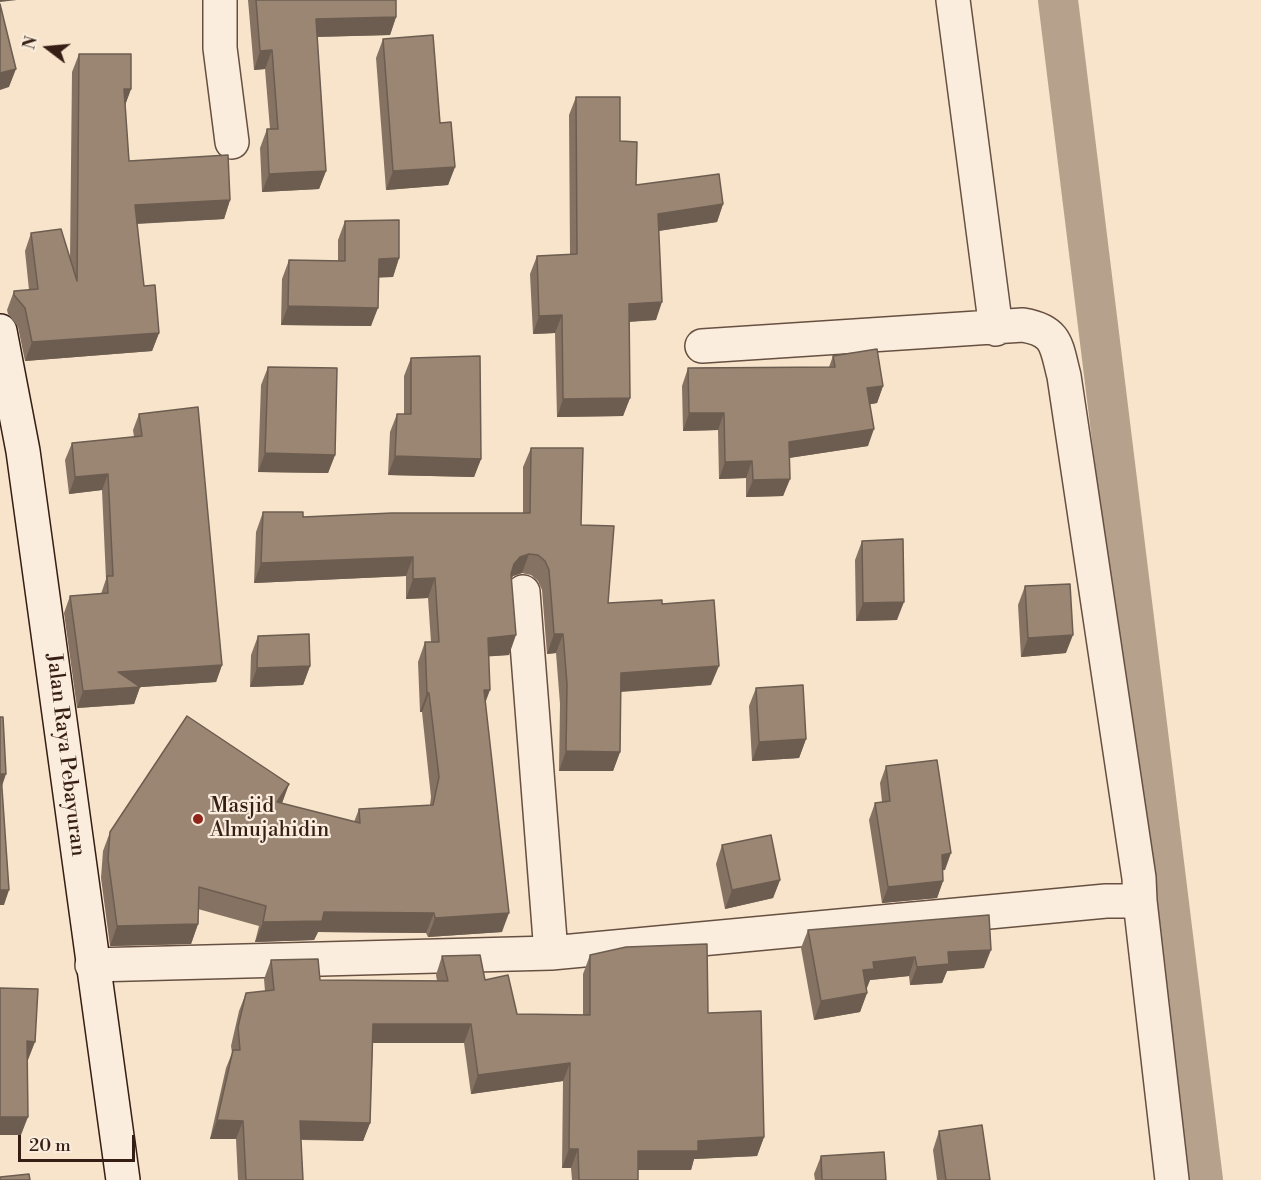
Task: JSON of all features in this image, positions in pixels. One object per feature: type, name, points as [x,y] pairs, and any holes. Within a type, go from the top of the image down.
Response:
[{"type":"street","points":[[220,0],[220,48],[232,142]]},
{"type":"street","points":[[953,0],[996,329]]},
{"type":"street","points":[[702,346],[1023,326],[1043,330],[1053,337],[1064,376],[1139,878],[1172,1180]]},
{"type":"street","name":"Jalan Raya Pebayuran","points":[[0,331],[23,451],[123,1180]]},
{"type":"street","points":[[523,591],[551,953]]},
{"type":"street","points":[[92,965],[551,953],[1094,902],[1140,901]]},
{"type":"building","points":[[256,0],[396,0],[396,17],[316,19],[326,171],[269,174],[267,129],[278,129],[272,50],[260,51]]},
{"type":"building","points":[[0,4],[16,69],[0,73]]},
{"type":"building","points":[[433,35],[440,123],[451,122],[455,167],[393,171],[383,39]]},
{"type":"building","points":[[79,54],[131,54],[131,89],[124,89],[129,161],[228,155],[230,200],[135,205],[144,286],[155,285],[159,333],[32,342],[25,308],[14,295],[14,291],[38,289],[31,233],[61,229],[77,281]]},
{"type":"building","points":[[576,97],[620,97],[620,141],[637,142],[636,185],[719,174],[723,204],[658,214],[662,302],[629,304],[630,398],[563,399],[562,315],[539,316],[537,256],[577,254]]},
{"type":"building","points":[[399,220],[399,258],[379,259],[378,308],[288,306],[289,260],[345,261],[345,221]]},
{"type":"building","points":[[877,349],[883,386],[867,388],[874,429],[789,442],[790,479],[753,480],[752,461],[725,462],[724,413],[689,413],[688,368],[835,367],[833,356]]},
{"type":"building","points":[[480,356],[481,459],[395,456],[397,414],[411,414],[411,358]]},
{"type":"building","points":[[268,367],[337,368],[335,455],[265,453]]},
{"type":"building","points":[[198,407],[222,665],[118,672],[140,687],[83,691],[70,596],[108,593],[107,576],[113,576],[108,474],[75,477],[72,443],[142,436],[139,414]]},
{"type":"building","points":[[531,448],[583,448],[581,525],[614,526],[608,603],[662,600],[662,604],[714,600],[719,666],[621,673],[620,752],[566,751],[567,684],[563,634],[554,634],[549,570],[545,561],[538,555],[529,554],[520,557],[514,564],[511,574],[516,635],[488,638],[490,690],[484,690],[509,913],[435,918],[434,913],[324,912],[322,921],[263,922],[266,906],[199,887],[198,924],[117,926],[108,859],[110,832],[187,716],[289,784],[277,802],[360,823],[359,809],[433,805],[439,777],[429,693],[427,693],[425,642],[439,642],[435,578],[413,579],[413,557],[261,563],[263,512],[303,512],[303,517],[392,513],[530,513]]},
{"type":"building","points":[[903,539],[904,602],[863,603],[862,541]]},
{"type":"building","points":[[1070,584],[1073,635],[1028,638],[1025,586]]},
{"type":"building","points":[[309,634],[310,666],[257,668],[258,636]]},
{"type":"building","points":[[803,685],[806,739],[759,742],[756,688]]},
{"type":"building","points":[[0,717],[3,717],[6,774],[1,774],[9,890],[0,890]]},
{"type":"building","points":[[937,760],[951,853],[942,855],[943,881],[888,887],[875,803],[890,801],[886,766]]},
{"type":"building","points":[[771,835],[780,880],[732,890],[722,845]]},
{"type":"building","points":[[989,915],[991,950],[948,952],[949,964],[917,967],[915,957],[873,962],[874,969],[863,970],[867,993],[821,1001],[808,930]]},
{"type":"building","points":[[707,944],[708,1013],[761,1011],[764,1137],[698,1141],[698,1151],[638,1151],[638,1180],[579,1180],[578,1149],[569,1149],[570,1063],[478,1075],[471,1024],[373,1024],[370,1123],[300,1121],[303,1180],[246,1180],[243,1121],[217,1120],[233,1050],[240,1050],[238,1027],[246,993],[274,990],[271,960],[318,959],[320,980],[448,981],[442,956],[480,955],[485,980],[508,975],[517,1014],[590,1015],[590,955],[626,947]]},
{"type":"building","points":[[0,988],[38,989],[35,1042],[27,1041],[28,1117],[0,1117]]},
{"type":"building","points":[[982,1125],[990,1180],[946,1180],[939,1131]]},
{"type":"building","points":[[884,1152],[886,1180],[822,1180],[821,1156]]},
{"type":"building","points":[[29,1174],[30,1180],[0,1180],[0,1177]]},
{"type":"waterway","points":[[1058,0],[1203,1180]]},
{"type":"place","name":"Masjid Almujahidin","points":[[198,819]]}]
